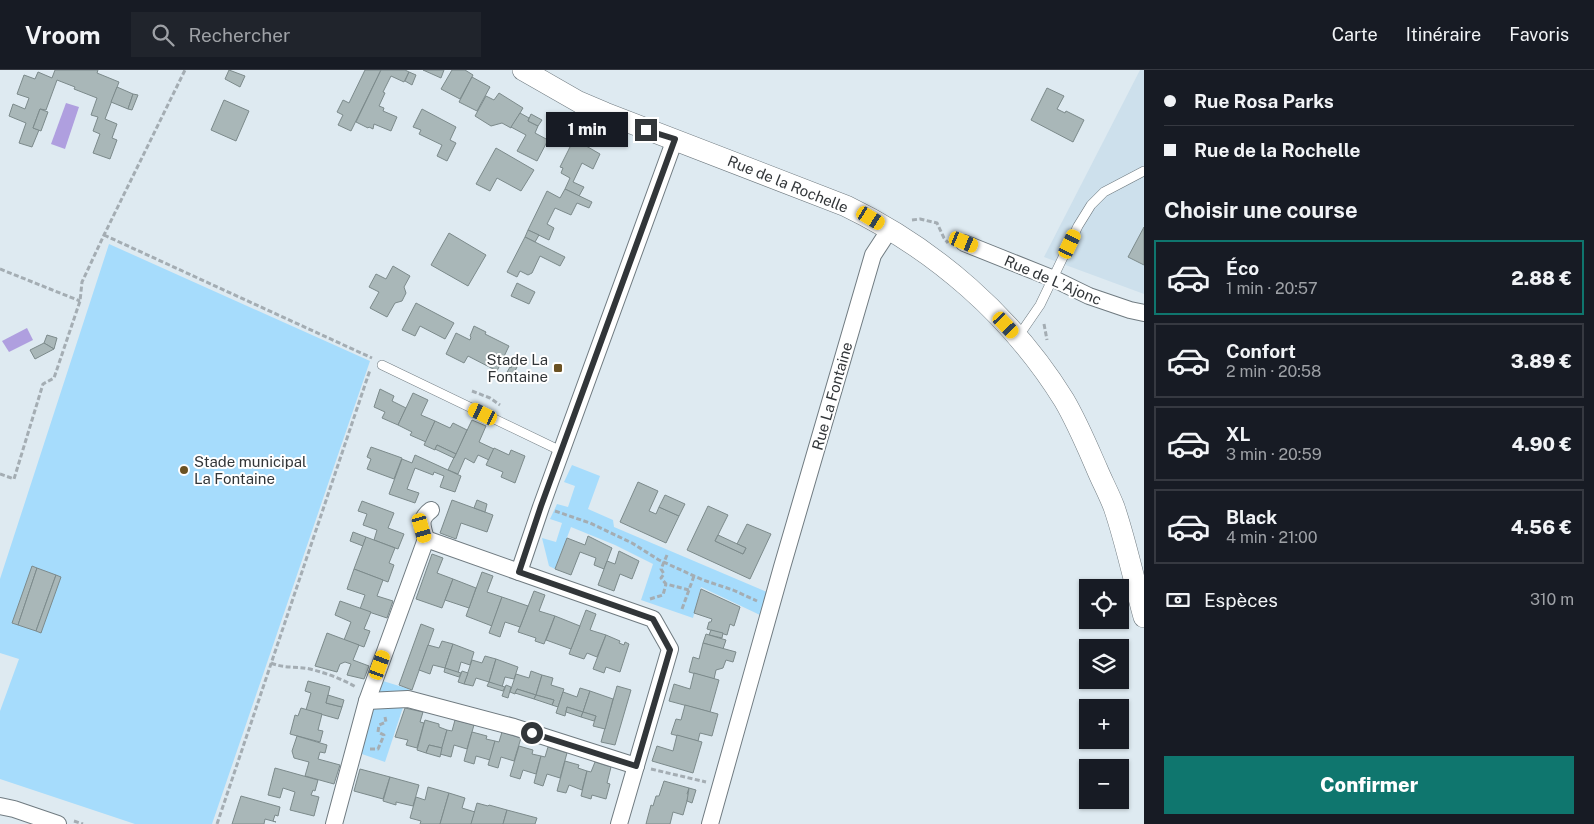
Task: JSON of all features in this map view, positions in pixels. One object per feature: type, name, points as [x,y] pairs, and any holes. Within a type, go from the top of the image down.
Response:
[{"type":"street","name":"Rue de la Rochelle","points":[[522,70],[579,102],[605,114],[660,136],[675,139],[846,206],[890,229],[917,246],[966,285],[1018,337],[1064,401],[1082,435],[1114,507],[1144,617]]},
{"type":"street","points":[[519,572],[541,506],[675,139]]},
{"type":"street","name":"Rue La Fontaine","points":[[710,824],[770,608],[873,255],[890,229]]},
{"type":"street","name":"Rue de L'Ajonc","points":[[964,242],[1054,278],[1089,296],[1144,313]]},
{"type":"street","points":[[334,824],[367,701],[426,539],[422,522],[424,515],[431,510]]},
{"type":"street","points":[[426,539],[653,619],[670,650],[619,824]]},
{"type":"street","points":[[367,701],[408,699],[514,727],[636,766]]},
{"type":"street","points":[[0,806],[58,824]]},
{"type":"lane","points":[[1018,337],[1040,305],[1078,226],[1091,205],[1104,192],[1144,171]]},
{"type":"lane","points":[[382,365],[561,451]]},
{"type":"path","points":[[0,474],[14,479],[43,384],[54,378],[80,301],[82,282],[185,70]]},
{"type":"path","points":[[104,234],[374,359]]},
{"type":"path","points":[[0,269],[80,301]]},
{"type":"path","points":[[217,824],[371,368]]},
{"type":"path","points":[[541,506],[590,523],[632,543],[664,562],[694,576],[733,590],[770,608]]},
{"type":"path","points":[[667,555],[661,569],[664,574],[661,578],[666,584],[689,590]]},
{"type":"path","points":[[682,609],[694,576]]},
{"type":"path","points":[[271,663],[282,667],[310,670],[342,679],[360,689],[367,701]]},
{"type":"path","points":[[636,766],[721,785]]},
{"type":"shaded area","points":[[1140,70],[1144,70],[1144,294],[1044,257]]},
{"type":"shaded area","points":[[66,103],[79,107],[65,149],[51,144]]},
{"type":"shaded area","name":"Stade municipal La Fontaine","points":[[109,244],[370,361],[212,824],[135,824],[0,779],[0,711],[19,659],[0,653],[0,579]]},
{"type":"shaded area","points":[[27,328],[33,340],[9,352],[2,341]]},
{"type":"shaded area","points":[[572,465],[600,476],[588,509],[613,520],[614,527],[767,592],[760,615],[701,587],[693,618],[641,600],[653,564],[615,545],[571,527],[555,569],[549,566],[542,538],[556,542],[562,523],[550,519],[557,504],[568,507],[575,486],[564,482]]},
{"type":"shaded area","points":[[383,681],[409,689],[385,762],[359,753]]},
{"type":"building","points":[[55,70],[98,70],[97,73],[119,82],[105,119],[117,124],[112,138],[117,140],[110,159],[93,153],[100,134],[93,131],[98,117],[91,115],[97,98],[57,80],[46,110],[40,109],[33,128],[39,130],[32,147],[19,143],[26,123],[9,116],[13,104],[25,109],[29,98],[17,94],[24,75],[35,79],[38,72],[52,78]]},
{"type":"building","points":[[229,70],[245,76],[240,87],[225,79]]},
{"type":"building","points":[[365,70],[381,70],[351,131],[338,125],[343,115],[337,112],[343,100],[349,103]]},
{"type":"building","points":[[381,70],[405,70],[409,72],[404,82],[391,76],[383,92],[385,93],[379,106],[384,108],[383,111],[397,117],[391,131],[374,124],[373,129],[368,128],[356,122]]},
{"type":"building","points":[[423,70],[444,70],[441,78]]},
{"type":"building","points":[[452,70],[465,70],[473,75],[460,99],[441,89]]},
{"type":"building","points":[[409,72],[416,75],[412,85],[405,81]]},
{"type":"building","points":[[472,77],[490,87],[477,111],[459,102]]},
{"type":"building","points":[[117,87],[133,94],[128,109],[111,102]]},
{"type":"building","points":[[1047,88],[1064,96],[1057,109],[1065,113],[1066,111],[1084,120],[1073,142],[1031,120]]},
{"type":"building","points":[[499,93],[523,108],[511,128],[502,123],[491,126],[475,116],[486,96],[494,100]]},
{"type":"building","points":[[133,94],[138,95],[132,110],[128,109]]},
{"type":"building","points":[[224,100],[249,111],[236,141],[211,130]]},
{"type":"building","points":[[40,109],[48,112],[41,131],[33,128]]},
{"type":"building","points":[[422,109],[456,127],[450,140],[456,143],[447,161],[437,156],[442,145],[419,134],[421,130],[413,127]]},
{"type":"building","points":[[520,113],[529,118],[528,121],[538,126],[535,133],[548,140],[537,161],[517,151],[526,135],[511,127]]},
{"type":"building","points":[[531,114],[542,120],[538,126],[528,121]]},
{"type":"building","points":[[574,139],[600,154],[593,169],[582,163],[573,182],[584,187],[579,196],[565,189],[570,178],[561,173],[563,168],[560,167]]},
{"type":"building","points":[[496,148],[534,170],[521,191],[497,178],[490,191],[476,184]]},
{"type":"building","points":[[565,189],[592,202],[589,208],[577,203],[571,215],[555,208],[547,224],[554,228],[549,240],[528,230],[547,191],[560,198]]},
{"type":"building","points":[[1144,227],[1144,265],[1128,257]]},
{"type":"building","points":[[528,230],[539,235],[535,242],[525,237]]},
{"type":"building","points":[[449,233],[486,255],[468,286],[431,265]]},
{"type":"building","points":[[525,237],[565,257],[560,266],[540,256],[532,273],[528,275],[520,271],[517,277],[507,272]]},
{"type":"building","points":[[393,266],[410,276],[404,287],[406,293],[402,301],[395,303],[387,317],[370,308],[379,292],[369,287],[376,274],[386,279]]},
{"type":"building","points":[[517,283],[535,292],[529,304],[511,296]]},
{"type":"building","points":[[416,303],[454,323],[445,339],[420,326],[415,336],[402,330]]},
{"type":"building","points":[[474,326],[509,346],[497,371],[468,356],[464,363],[446,354],[456,333],[470,340]]},
{"type":"building","points":[[47,335],[57,338],[54,349],[44,343]]},
{"type":"building","points":[[44,343],[54,349],[35,359],[30,350]]},
{"type":"building","points":[[516,359],[520,361],[512,377],[506,374]]},
{"type":"building","points":[[380,389],[394,396],[392,401],[406,408],[398,425],[382,418],[385,412],[374,407]]},
{"type":"building","points":[[413,393],[428,400],[421,415],[435,421],[426,442],[410,435],[412,432],[398,425]]},
{"type":"building","points":[[472,420],[486,426],[479,442],[494,449],[489,460],[478,455],[474,463],[465,458],[458,474],[448,470]]},
{"type":"building","points":[[435,421],[450,428],[453,423],[467,430],[456,454],[437,445],[435,450],[424,445]]},
{"type":"building","points":[[437,445],[456,454],[454,458],[435,449]]},
{"type":"building","points":[[371,447],[402,458],[394,479],[367,469],[371,459],[367,457]]},
{"type":"building","points":[[494,448],[509,455],[511,450],[525,456],[515,483],[501,477],[503,472],[486,465]]},
{"type":"building","points":[[415,455],[461,476],[455,492],[440,487],[444,476],[434,472],[433,475],[415,468],[407,489],[419,493],[415,503],[389,494],[402,459],[412,463]]},
{"type":"building","points":[[638,482],[658,491],[649,511],[656,514],[659,507],[679,516],[666,543],[620,522]]},
{"type":"building","points":[[665,495],[685,504],[679,516],[659,507]]},
{"type":"building","points":[[452,500],[493,515],[487,532],[461,523],[456,539],[440,533]]},
{"type":"building","points":[[477,500],[487,504],[485,512],[474,508]]},
{"type":"building","points":[[362,501],[394,513],[388,528],[404,534],[398,549],[374,540],[377,530],[363,525],[367,514],[358,511]]},
{"type":"building","points":[[708,506],[728,515],[715,541],[743,554],[746,548],[737,544],[747,524],[771,534],[750,579],[687,550]]},
{"type":"building","points":[[353,532],[366,537],[363,546],[350,541]]},
{"type":"building","points":[[718,535],[746,548],[743,554],[715,541]]},
{"type":"building","points":[[588,536],[612,548],[604,569],[594,565],[596,558],[580,552],[571,575],[555,569],[567,538],[585,545]]},
{"type":"building","points":[[366,537],[395,548],[389,563],[394,565],[388,582],[354,569]]},
{"type":"building","points":[[619,551],[639,561],[632,579],[620,574],[614,591],[598,585],[607,561],[615,564]]},
{"type":"building","points":[[432,554],[443,558],[437,573],[453,579],[442,608],[416,599]]},
{"type":"building","points":[[32,566],[37,568],[18,625],[12,623]]},
{"type":"building","points":[[37,568],[56,575],[36,631],[18,625]]},
{"type":"building","points":[[354,569],[383,580],[377,596],[393,601],[387,618],[360,609],[365,595],[347,589]]},
{"type":"building","points":[[482,572],[493,576],[487,592],[502,597],[492,626],[466,616]]},
{"type":"building","points":[[56,575],[61,577],[41,633],[36,631]]},
{"type":"building","points":[[453,579],[476,588],[469,608],[445,600]]},
{"type":"building","points":[[701,589],[740,607],[734,626],[730,624],[727,635],[707,629],[712,619],[694,613]]},
{"type":"building","points":[[534,591],[545,595],[539,611],[555,616],[544,644],[535,641],[536,638],[518,632]]},
{"type":"building","points":[[502,597],[528,606],[520,627],[505,622],[500,637],[489,633]]},
{"type":"building","points":[[340,601],[371,612],[364,629],[370,631],[364,647],[344,640],[351,622],[335,615]]},
{"type":"building","points":[[586,610],[596,614],[590,630],[606,635],[597,657],[587,653],[584,659],[569,654]]},
{"type":"building","points":[[555,616],[580,626],[571,649],[546,640]]},
{"type":"building","points":[[421,624],[434,629],[412,690],[399,685]]},
{"type":"building","points":[[711,630],[723,633],[722,638],[709,635]]},
{"type":"building","points":[[327,633],[359,645],[353,660],[369,666],[364,679],[347,675],[351,664],[345,662],[340,664],[337,672],[315,666]]},
{"type":"building","points":[[706,634],[726,640],[723,649],[703,643]]},
{"type":"building","points":[[606,635],[620,641],[619,643],[624,645],[625,642],[629,644],[620,672],[606,667],[604,673],[593,669]]},
{"type":"building","points":[[442,641],[453,644],[445,668],[433,665],[430,674],[419,670],[428,645],[439,648]]},
{"type":"building","points":[[703,643],[736,652],[733,662],[726,660],[723,668],[716,670],[714,679],[689,672],[693,657],[699,659]]},
{"type":"building","points":[[453,644],[474,652],[470,665],[461,662],[458,673],[445,668]]},
{"type":"building","points":[[485,656],[496,659],[489,682],[476,678],[473,686],[464,684],[472,660],[482,663]]},
{"type":"building","points":[[496,659],[518,667],[514,679],[505,677],[502,687],[489,682]]},
{"type":"building","points":[[445,668],[461,673],[459,677],[444,672]]},
{"type":"building","points":[[462,671],[468,673],[464,684],[458,682]]},
{"type":"building","points":[[531,671],[542,675],[536,695],[517,689],[515,694],[510,692],[516,674],[529,678]]},
{"type":"building","points":[[694,673],[719,680],[710,712],[669,701],[674,684],[690,689]]},
{"type":"building","points":[[542,675],[553,678],[551,685],[564,689],[558,707],[552,705],[554,700],[536,695]]},
{"type":"building","points":[[308,681],[330,687],[326,703],[342,707],[338,719],[306,710],[311,693],[305,691]]},
{"type":"building","points":[[489,682],[505,687],[503,691],[487,686]]},
{"type":"building","points":[[506,685],[511,687],[508,698],[502,696]]},
{"type":"building","points":[[617,686],[631,690],[615,745],[601,742]]},
{"type":"building","points":[[580,688],[590,691],[583,712],[567,707],[565,716],[556,713],[563,692],[577,697]]},
{"type":"building","points":[[517,689],[536,695],[534,699],[515,693]]},
{"type":"building","points":[[590,691],[613,699],[605,729],[593,726],[596,716],[583,712]]},
{"type":"building","points":[[328,695],[344,700],[342,707],[326,703]]},
{"type":"building","points":[[536,695],[554,700],[552,705],[534,699]]},
{"type":"building","points":[[685,705],[718,714],[712,736],[700,733],[698,741],[671,734],[676,719],[681,720]]},
{"type":"building","points":[[567,707],[583,712],[581,717],[566,712]]},
{"type":"building","points":[[301,708],[322,714],[318,730],[323,731],[320,742],[290,734],[295,715],[298,716]]},
{"type":"building","points":[[405,708],[423,712],[420,722],[424,723],[417,748],[406,745],[408,740],[395,737]]},
{"type":"building","points":[[583,712],[596,716],[594,721],[581,717]]},
{"type":"building","points":[[425,720],[439,724],[439,727],[447,730],[442,748],[429,745],[426,753],[417,750]]},
{"type":"building","points":[[455,720],[474,725],[467,749],[454,745],[451,757],[440,754],[447,730],[452,731]]},
{"type":"building","points":[[472,732],[487,736],[486,739],[495,741],[490,760],[476,756],[474,764],[464,761]]},
{"type":"building","points":[[502,732],[521,738],[514,761],[501,757],[498,768],[488,765],[495,741],[499,742]]},
{"type":"building","points":[[677,735],[702,742],[693,773],[652,761],[657,746],[673,751]]},
{"type":"building","points":[[297,736],[327,745],[325,753],[320,752],[318,759],[340,765],[334,784],[305,776],[309,762],[294,758],[292,751]]},
{"type":"building","points":[[429,745],[442,748],[440,757],[426,753]]},
{"type":"building","points":[[519,746],[533,750],[532,754],[541,756],[536,774],[523,770],[520,779],[510,776]]},
{"type":"building","points":[[548,747],[567,753],[560,778],[547,774],[543,786],[534,783],[541,756],[545,757]]},
{"type":"building","points":[[565,761],[579,765],[578,768],[587,771],[582,790],[569,785],[566,793],[557,791]]},
{"type":"building","points":[[595,762],[611,767],[607,783],[610,784],[606,799],[592,795],[591,799],[581,796],[587,771],[591,772]]},
{"type":"building","points":[[275,768],[318,780],[315,791],[313,790],[311,795],[319,797],[314,816],[290,810],[295,792],[283,788],[280,798],[268,795]]},
{"type":"building","points":[[360,769],[390,777],[383,799],[354,791]]},
{"type":"building","points":[[390,777],[419,785],[413,806],[396,802],[396,805],[383,801]]},
{"type":"building","points":[[664,781],[689,788],[683,815],[673,812],[670,824],[646,824],[651,805],[653,806],[656,796],[659,796]]},
{"type":"building","points":[[428,787],[449,793],[440,824],[420,824],[421,821],[410,818],[416,797],[425,800]]},
{"type":"building","points":[[689,788],[696,790],[692,803],[687,801]]},
{"type":"building","points":[[449,793],[465,798],[462,808],[475,812],[471,824],[440,824]]},
{"type":"building","points":[[241,796],[280,807],[278,816],[275,815],[273,821],[276,822],[265,819],[264,824],[232,824]]},
{"type":"building","points":[[477,803],[507,810],[503,824],[471,824]]},
{"type":"building","points":[[507,810],[537,818],[535,824],[503,824]]},
{"type":"place","name":"Stade La Fontaine","points":[[558,368]]},
{"type":"place","name":"Stade municipal La Fontaine","points":[[184,470]]},
{"type":"route","points":[[532,733],[636,766],[670,650],[653,619],[519,572],[541,506],[675,139],[660,136],[646,130]]}]
